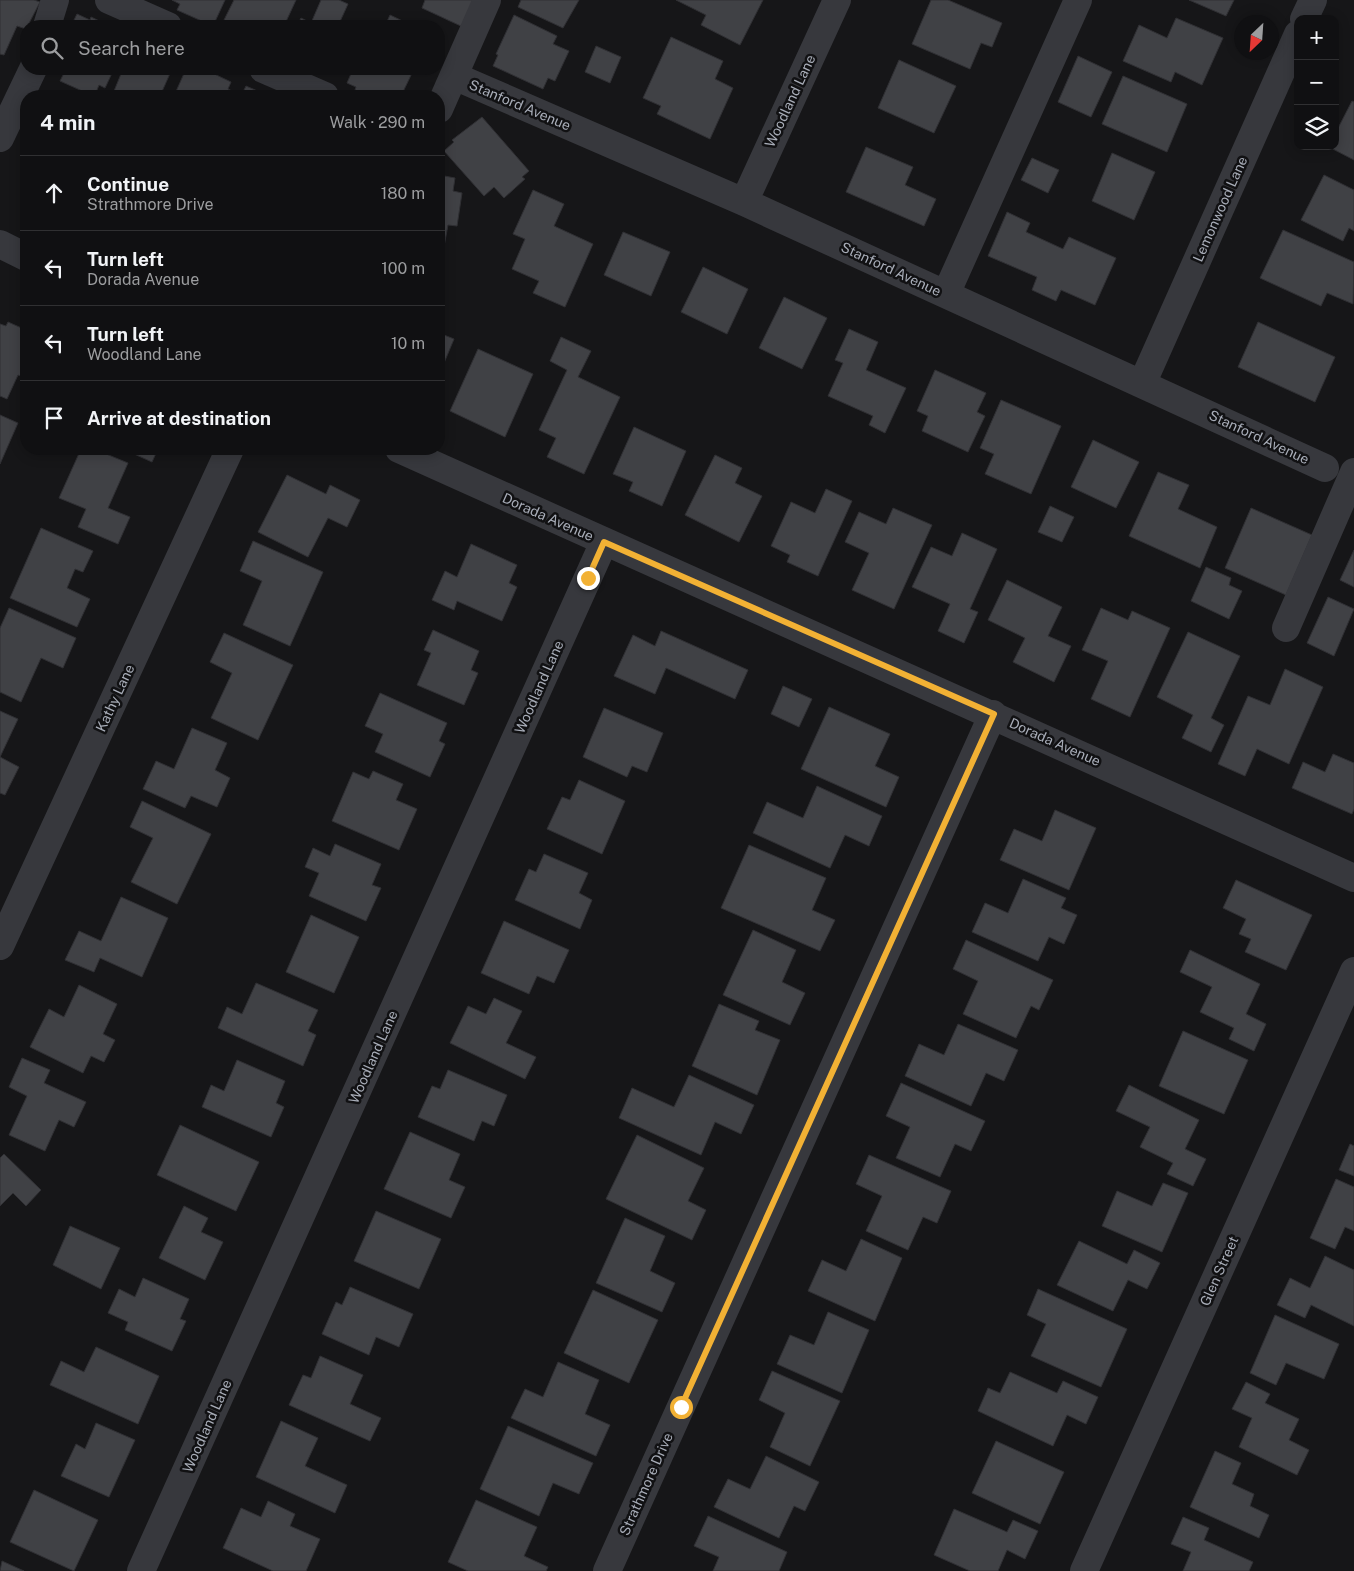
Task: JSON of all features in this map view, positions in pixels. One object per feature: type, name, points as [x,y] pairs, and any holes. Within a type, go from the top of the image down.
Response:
[{"type":"street","points":[[49,20],[55,0]]},
{"type":"street","points":[[109,0],[154,20]]},
{"type":"street","points":[[445,96],[487,0]]},
{"type":"street","name":"Woodland Lane","points":[[744,202],[837,0]]},
{"type":"street","points":[[946,294],[1078,0]]},
{"type":"street","points":[[1306,15],[1313,0]]},
{"type":"street","name":"Lemonwood Lane","points":[[1142,384],[1294,43]]},
{"type":"street","points":[[22,90],[29,75]]},
{"type":"street","points":[[277,75],[311,90]]},
{"type":"street","name":"Stanford Avenue","points":[[454,76],[744,202],[1325,468]]},
{"type":"street","points":[[0,138],[20,95]]},
{"type":"street","points":[[0,244],[20,254]]},
{"type":"street","name":"Kathy Lane","points":[[0,946],[227,455]]},
{"type":"street","name":"Dorada Avenue","points":[[412,455],[994,714],[1354,878]]},
{"type":"street","points":[[1286,628],[1354,472]]},
{"type":"street","name":"Woodland Lane","points":[[141,1571],[604,542]]},
{"type":"street","name":"Strathmore Drive","points":[[607,1571],[994,714]]},
{"type":"street","name":"Glen Street","points":[[1084,1571],[1354,971]]},
{"type":"building","points":[[0,0],[34,0],[40,2],[31,20],[20,20],[20,27],[17,26],[4,55],[0,54]]},
{"type":"building","points":[[172,0],[225,0],[216,20],[200,20],[177,10],[180,4]]},
{"type":"building","points":[[234,0],[296,0],[287,20],[224,20]]},
{"type":"building","points":[[321,0],[339,0],[348,4],[341,20],[312,20]]},
{"type":"building","points":[[425,0],[476,0],[463,27],[422,8]]},
{"type":"building","points":[[521,0],[579,0],[563,28],[518,7]]},
{"type":"building","points":[[676,0],[763,0],[740,45],[701,25],[706,15]]},
{"type":"building","points":[[931,0],[948,0],[1002,23],[992,47],[981,43],[970,69],[912,44]]},
{"type":"building","points":[[1189,0],[1234,0],[1226,16]]},
{"type":"building","points":[[77,14],[90,20],[74,20]]},
{"type":"building","points":[[390,15],[400,20],[388,20]]},
{"type":"building","points":[[514,15],[557,36],[553,44],[569,51],[555,81],[548,78],[543,89],[493,66],[498,55],[496,54]]},
{"type":"building","points":[[1176,18],[1223,38],[1202,85],[1175,72],[1171,82],[1123,61],[1139,25],[1167,38]]},
{"type":"building","points":[[671,37],[723,61],[715,79],[733,88],[710,139],[657,114],[661,106],[643,98]]},
{"type":"building","points":[[596,46],[621,57],[610,83],[585,72]]},
{"type":"building","points":[[1078,56],[1112,72],[1091,117],[1058,102]]},
{"type":"building","points":[[899,60],[956,86],[934,133],[878,108]]},
{"type":"building","points":[[63,75],[111,75],[105,88],[99,85],[97,90],[80,90],[60,81]]},
{"type":"building","points":[[121,75],[169,75],[163,90],[114,90]]},
{"type":"building","points":[[183,75],[216,75],[231,82],[228,89],[230,90],[177,90]]},
{"type":"building","points":[[350,75],[411,75],[404,90],[355,90],[356,87],[347,83]]},
{"type":"building","points":[[1123,76],[1187,104],[1167,152],[1102,124]]},
{"type":"building","points":[[246,86],[255,90],[244,90]]},
{"type":"building","points":[[1352,101],[1354,102],[1354,160],[1335,150],[1339,150],[1339,126]]},
{"type":"building","points":[[482,117],[529,171],[522,177],[525,179],[504,198],[494,187],[484,196],[445,152],[454,142],[452,140]]},
{"type":"building","points":[[866,147],[913,167],[905,185],[936,199],[924,226],[846,192]]},
{"type":"building","points":[[1112,153],[1155,172],[1134,220],[1092,201]]},
{"type":"building","points":[[1032,158],[1059,170],[1048,193],[1021,180]]},
{"type":"building","points":[[1324,175],[1354,190],[1354,231],[1349,228],[1343,241],[1301,220]]},
{"type":"building","points":[[445,176],[455,178],[453,191],[462,193],[457,226],[448,225],[445,241]]},
{"type":"building","points":[[533,190],[564,204],[554,226],[593,244],[565,307],[533,293],[539,281],[512,269],[525,239],[513,234]]},
{"type":"building","points":[[1007,212],[1030,223],[1026,232],[1063,249],[1069,237],[1116,258],[1095,305],[1061,290],[1056,301],[1032,290],[1037,277],[988,256]]},
{"type":"building","points":[[1283,230],[1354,262],[1353,304],[1327,293],[1321,306],[1260,278]]},
{"type":"building","points":[[623,232],[670,252],[651,296],[604,275]]},
{"type":"building","points":[[703,267],[748,289],[727,334],[681,312]]},
{"type":"building","points":[[784,297],[827,318],[802,369],[759,348]]},
{"type":"building","points":[[8,322],[20,327],[20,376],[18,375],[7,399],[0,396],[0,324],[6,326]]},
{"type":"building","points":[[1258,322],[1335,357],[1315,402],[1238,367]]},
{"type":"building","points":[[849,329],[878,342],[866,370],[906,388],[885,433],[869,425],[873,416],[828,396],[843,363],[835,360]]},
{"type":"building","points":[[445,335],[454,339],[445,361]]},
{"type":"building","points":[[561,337],[591,351],[578,377],[620,397],[584,474],[547,457],[556,438],[539,430],[567,370],[550,361]]},
{"type":"building","points":[[478,349],[533,374],[505,437],[450,411]]},
{"type":"building","points":[[935,370],[986,393],[977,412],[985,416],[968,452],[922,431],[928,416],[917,411]]},
{"type":"building","points":[[1001,400],[1061,426],[1031,494],[985,474],[994,454],[980,448]]},
{"type":"building","points":[[0,415],[18,423],[0,464]]},
{"type":"building","points":[[634,427],[686,451],[662,506],[629,491],[633,482],[613,474]]},
{"type":"building","points":[[1093,440],[1139,462],[1116,508],[1071,487]]},
{"type":"building","points":[[78,455],[109,455],[128,463],[108,508],[130,517],[118,544],[78,527],[86,509],[59,498]]},
{"type":"building","points":[[136,455],[155,455],[152,462]]},
{"type":"building","points":[[715,455],[742,468],[735,483],[762,496],[739,542],[685,515]]},
{"type":"building","points":[[1158,472],[1189,485],[1178,509],[1217,527],[1200,568],[1129,536]]},
{"type":"building","points":[[287,475],[326,494],[330,485],[360,500],[347,527],[328,518],[308,557],[258,532]]},
{"type":"building","points":[[826,489],[852,501],[818,576],[787,562],[790,555],[771,546],[791,502],[815,513]]},
{"type":"building","points":[[1050,506],[1074,517],[1062,542],[1038,532]]},
{"type":"building","points":[[893,508],[932,525],[894,609],[852,590],[869,553],[845,542],[859,512],[886,524]]},
{"type":"building","points":[[1251,508],[1312,535],[1286,595],[1225,568]]},
{"type":"building","points":[[41,528],[93,551],[83,572],[75,569],[67,588],[90,599],[77,627],[10,598]]},
{"type":"building","points":[[962,533],[997,549],[970,609],[978,612],[964,643],[938,631],[950,604],[912,587],[931,547],[952,556]]},
{"type":"building","points":[[253,541],[323,572],[290,646],[243,625],[262,581],[240,571]]},
{"type":"building","points":[[471,544],[517,565],[509,583],[517,587],[502,621],[457,601],[454,610],[432,600],[445,571],[457,577]]},
{"type":"building","points":[[1354,550],[1354,587],[1340,580]]},
{"type":"building","points":[[1206,567],[1231,578],[1229,585],[1242,591],[1229,619],[1191,601]]},
{"type":"building","points":[[1007,580],[1062,607],[1048,636],[1071,646],[1054,682],[1013,662],[1025,638],[988,620]]},
{"type":"building","points":[[1328,597],[1354,609],[1334,656],[1307,643]]},
{"type":"building","points":[[9,608],[76,638],[63,668],[41,658],[21,702],[0,692],[0,628]]},
{"type":"building","points":[[1101,608],[1128,620],[1132,611],[1170,628],[1130,717],[1091,699],[1108,661],[1082,650]]},
{"type":"building","points":[[433,630],[479,651],[471,670],[478,673],[464,705],[417,685],[431,653],[424,650]]},
{"type":"building","points":[[661,631],[748,670],[735,699],[666,668],[655,694],[614,676],[633,635],[655,646]]},
{"type":"building","points":[[1188,632],[1240,656],[1211,718],[1224,725],[1211,752],[1182,738],[1193,715],[1157,697]]},
{"type":"building","points":[[224,633],[293,665],[258,740],[211,718],[232,673],[210,662]]},
{"type":"building","points":[[1285,669],[1323,687],[1289,764],[1257,749],[1245,776],[1218,764],[1248,696],[1270,705]]},
{"type":"building","points":[[783,686],[812,699],[799,727],[771,714]]},
{"type":"building","points":[[380,693],[447,723],[439,741],[445,744],[430,777],[375,752],[383,734],[365,726]]},
{"type":"building","points":[[829,707],[890,734],[875,766],[899,777],[886,807],[801,769]]},
{"type":"building","points":[[604,708],[663,733],[647,772],[632,766],[627,777],[583,757]]},
{"type":"building","points":[[0,711],[18,719],[0,757]]},
{"type":"building","points":[[192,728],[227,743],[215,770],[230,778],[217,807],[191,796],[185,808],[143,789],[156,761],[174,769]]},
{"type":"building","points":[[1333,754],[1354,763],[1354,809],[1352,814],[1292,788],[1303,762],[1325,772]]},
{"type":"building","points":[[0,757],[19,767],[5,795],[0,793]]},
{"type":"building","points":[[373,771],[403,784],[396,800],[417,809],[399,850],[332,821],[353,772],[369,779]]},
{"type":"building","points":[[579,780],[625,801],[602,854],[547,829],[562,797],[570,800]]},
{"type":"building","points":[[817,786],[882,816],[869,846],[845,835],[830,868],[753,833],[767,802],[803,818]]},
{"type":"building","points":[[142,801],[211,834],[177,904],[131,882],[153,838],[130,827]]},
{"type":"building","points":[[1055,810],[1096,828],[1069,890],[1000,860],[1014,829],[1042,841]]},
{"type":"building","points":[[335,844],[381,864],[372,885],[381,888],[366,921],[309,896],[319,873],[305,867],[313,848],[330,856]]},
{"type":"building","points":[[749,845],[826,878],[812,910],[835,920],[820,951],[721,908]]},
{"type":"building","points":[[544,854],[588,873],[579,893],[592,900],[580,929],[515,900],[529,869],[536,872]]},
{"type":"building","points":[[1023,879],[1066,898],[1061,908],[1077,915],[1064,944],[1049,937],[1038,961],[972,932],[985,903],[1008,913]]},
{"type":"building","points":[[1236,880],[1312,915],[1286,970],[1245,952],[1251,939],[1239,934],[1246,919],[1223,908]]},
{"type":"building","points":[[121,897],[168,918],[142,977],[100,958],[94,972],[65,960],[79,931],[101,941]]},
{"type":"building","points":[[311,915],[359,937],[334,993],[286,972]]},
{"type":"building","points":[[504,921],[569,950],[554,983],[537,976],[529,994],[481,973]]},
{"type":"building","points":[[753,930],[796,950],[782,982],[805,993],[790,1025],[723,995]]},
{"type":"building","points":[[966,940],[1053,980],[1039,1010],[1031,1006],[1016,1038],[963,1014],[978,981],[953,969]]},
{"type":"building","points":[[1190,950],[1260,984],[1246,1014],[1266,1024],[1254,1051],[1229,1039],[1234,1028],[1200,1012],[1212,987],[1180,972]]},
{"type":"building","points":[[256,983],[318,1010],[308,1031],[316,1035],[303,1066],[218,1028],[227,1007],[242,1014]]},
{"type":"building","points":[[79,985],[117,1004],[103,1034],[115,1040],[104,1062],[91,1056],[83,1073],[30,1047],[49,1009],[64,1017]]},
{"type":"building","points":[[494,998],[522,1011],[506,1043],[536,1057],[525,1079],[450,1043],[468,1006],[486,1014]]},
{"type":"building","points":[[719,1004],[759,1021],[755,1030],[780,1040],[757,1095],[692,1066]]},
{"type":"building","points":[[958,1024],[1018,1050],[1004,1081],[986,1073],[971,1106],[905,1076],[919,1044],[944,1055]]},
{"type":"building","points":[[1183,1031],[1248,1060],[1224,1114],[1159,1086]]},
{"type":"building","points":[[22,1058],[50,1070],[44,1083],[86,1102],[74,1127],[59,1120],[45,1151],[9,1135],[27,1096],[9,1087]]},
{"type":"building","points":[[237,1060],[285,1081],[276,1103],[284,1107],[271,1137],[202,1107],[211,1085],[224,1091]]},
{"type":"building","points":[[448,1070],[507,1095],[494,1126],[482,1121],[474,1141],[418,1117],[432,1086],[440,1089]]},
{"type":"building","points":[[689,1075],[754,1105],[741,1134],[715,1122],[701,1155],[619,1118],[632,1088],[674,1107]]},
{"type":"building","points":[[901,1083],[985,1121],[971,1151],[955,1144],[940,1177],[896,1158],[910,1127],[886,1116]]},
{"type":"building","points":[[1129,1085],[1199,1120],[1185,1149],[1206,1159],[1193,1186],[1167,1174],[1173,1163],[1140,1147],[1150,1127],[1116,1111]]},
{"type":"building","points":[[180,1125],[259,1162],[236,1211],[157,1175]]},
{"type":"building","points":[[410,1132],[460,1154],[449,1180],[465,1187],[451,1218],[384,1189]]},
{"type":"building","points":[[637,1135],[704,1168],[688,1201],[706,1210],[692,1240],[606,1199]]},
{"type":"building","points":[[1350,1144],[1354,1146],[1354,1176],[1339,1170]]},
{"type":"building","points":[[4,1154],[41,1190],[26,1206],[13,1193],[0,1206],[0,1158]]},
{"type":"building","points":[[869,1155],[951,1191],[937,1223],[923,1217],[908,1250],[866,1231],[882,1196],[856,1184]]},
{"type":"building","points":[[1336,1179],[1354,1187],[1354,1231],[1345,1227],[1335,1249],[1310,1238]]},
{"type":"building","points":[[1163,1183],[1188,1193],[1162,1252],[1102,1226],[1117,1191],[1152,1206]]},
{"type":"building","points":[[184,1206],[208,1218],[201,1232],[223,1242],[205,1280],[159,1258]]},
{"type":"building","points":[[376,1211],[441,1239],[419,1289],[354,1261]]},
{"type":"building","points":[[625,1218],[665,1236],[650,1271],[675,1283],[662,1312],[596,1283]]},
{"type":"building","points":[[70,1226],[120,1248],[101,1289],[53,1265]]},
{"type":"building","points":[[861,1239],[902,1258],[875,1321],[808,1291],[822,1260],[846,1271]]},
{"type":"building","points":[[1079,1241],[1127,1264],[1134,1250],[1160,1263],[1147,1289],[1128,1280],[1113,1311],[1057,1285]]},
{"type":"building","points":[[1325,1256],[1354,1270],[1354,1326],[1311,1305],[1305,1318],[1277,1305],[1290,1278],[1310,1288]]},
{"type":"building","points":[[143,1278],[189,1299],[180,1319],[186,1321],[172,1351],[125,1330],[128,1322],[108,1313],[119,1289],[135,1297]]},
{"type":"building","points":[[350,1287],[413,1314],[399,1347],[376,1337],[369,1355],[322,1334],[336,1302],[342,1305]]},
{"type":"building","points":[[1038,1289],[1127,1329],[1101,1387],[1031,1356],[1046,1324],[1027,1315]]},
{"type":"building","points":[[593,1290],[658,1320],[629,1383],[564,1353]]},
{"type":"building","points":[[828,1312],[869,1330],[842,1393],[777,1364],[790,1335],[814,1345]]},
{"type":"building","points":[[1275,1315],[1339,1344],[1324,1379],[1286,1363],[1276,1385],[1250,1373]]},
{"type":"building","points":[[96,1347],[159,1376],[138,1424],[50,1385],[61,1361],[84,1372]]},
{"type":"building","points":[[320,1356],[363,1375],[350,1404],[381,1418],[370,1441],[289,1405],[303,1375],[311,1378]]},
{"type":"building","points":[[558,1362],[599,1380],[585,1414],[610,1425],[596,1456],[511,1418],[525,1389],[543,1397]]},
{"type":"building","points":[[772,1371],[840,1401],[810,1466],[770,1447],[785,1413],[759,1400]]},
{"type":"building","points":[[1010,1372],[1057,1393],[1063,1381],[1098,1397],[1086,1424],[1067,1415],[1053,1446],[978,1411],[988,1388],[1000,1393]]},
{"type":"building","points":[[1246,1382],[1270,1394],[1265,1403],[1299,1419],[1289,1440],[1309,1450],[1297,1475],[1239,1447],[1252,1418],[1232,1409]]},
{"type":"building","points":[[281,1421],[318,1438],[305,1466],[347,1485],[335,1513],[256,1477]]},
{"type":"building","points":[[96,1423],[135,1440],[109,1497],[61,1476],[76,1444],[85,1449]]},
{"type":"building","points":[[508,1426],[593,1463],[579,1494],[553,1483],[539,1516],[480,1489]]},
{"type":"building","points":[[996,1441],[1064,1472],[1040,1524],[972,1493]]},
{"type":"building","points":[[1215,1451],[1241,1463],[1232,1484],[1254,1494],[1250,1506],[1269,1515],[1259,1538],[1190,1507]]},
{"type":"building","points":[[766,1456],[819,1482],[805,1511],[794,1506],[779,1538],[714,1507],[728,1479],[750,1489]]},
{"type":"building","points":[[34,1490],[98,1520],[74,1571],[10,1542]]},
{"type":"building","points":[[476,1500],[537,1527],[524,1556],[548,1567],[546,1571],[468,1571],[448,1562]]},
{"type":"building","points":[[268,1501],[295,1514],[290,1526],[320,1539],[306,1571],[273,1571],[223,1548],[241,1508],[261,1517]]},
{"type":"building","points":[[954,1509],[1007,1532],[1013,1520],[1038,1531],[1025,1559],[1007,1550],[998,1571],[970,1571],[934,1555]]},
{"type":"building","points":[[708,1516],[787,1552],[779,1571],[713,1571],[719,1557],[694,1546]]},
{"type":"building","points":[[1183,1517],[1209,1528],[1204,1540],[1253,1562],[1249,1571],[1183,1571],[1191,1552],[1171,1544]]},
{"type":"building","points":[[2,1561],[24,1571],[0,1571]]},
{"type":"route","points":[[588,578],[604,542],[994,714],[681,1407]]}]
